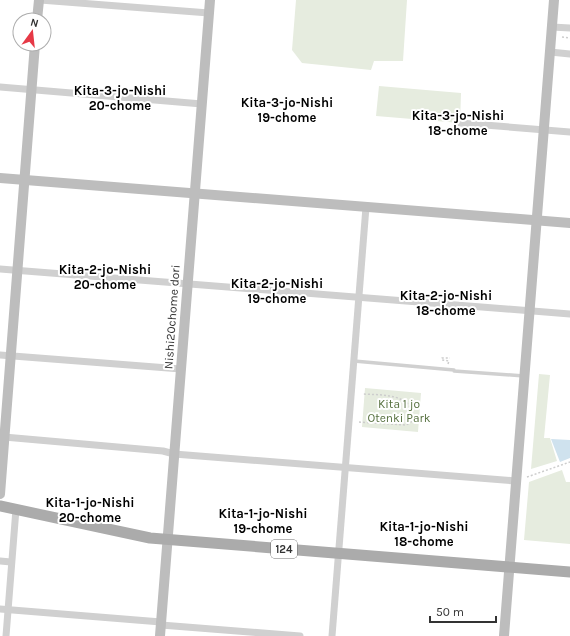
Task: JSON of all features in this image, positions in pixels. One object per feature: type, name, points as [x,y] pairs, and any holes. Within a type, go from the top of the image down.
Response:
[{"type":"main road","name":"124","points":[[0,506],[150,538],[570,572]]},
{"type":"street","points":[[38,12],[39,0],[209,13]]},
{"type":"street","name":"Nishi20chome dori","points":[[160,636],[210,0]]},
{"type":"street","points":[[504,636],[509,566],[520,480],[524,376],[554,0]]},
{"type":"street","points":[[552,27],[570,28]]},
{"type":"street","points":[[0,494],[34,52]]},
{"type":"street","points":[[550,52],[570,54]]},
{"type":"street","points":[[0,87],[202,104]]},
{"type":"street","points":[[460,123],[570,132]]},
{"type":"street","points":[[0,178],[570,223]]},
{"type":"street","points":[[332,636],[366,207]]},
{"type":"street","points":[[0,269],[570,314]]},
{"type":"street","points":[[0,355],[181,369]]},
{"type":"street","points":[[4,437],[174,454],[520,480]]},
{"type":"street","points":[[6,636],[16,509]]},
{"type":"street","points":[[0,561],[12,562]]},
{"type":"street","points":[[0,610],[300,636]]},
{"type":"lane","points":[[354,361],[454,370],[454,372],[524,376]]},
{"type":"path","points":[[562,37],[570,38]]},
{"type":"path","points":[[440,363],[448,364],[449,361],[442,360],[442,358],[450,358]]},
{"type":"path","points":[[359,422],[406,425],[411,422],[412,417],[409,406],[400,398],[362,394]]},
{"type":"path","points":[[520,480],[570,462]]},
{"type":"green space","points":[[296,0],[407,0],[403,61],[374,61],[371,70],[302,63],[292,50]]},
{"type":"green space","points":[[379,86],[461,93],[460,123],[376,116]]},
{"type":"green space","points":[[539,374],[550,375],[544,438],[550,438],[557,461],[531,469]]},
{"type":"green space","name":"Kita 1 jo Otenki Park","points":[[365,388],[421,393],[418,432],[362,427]]},
{"type":"green space","points":[[562,470],[566,482],[570,482],[570,544],[524,540],[529,482]]},
{"type":"water","points":[[551,439],[570,440],[570,458],[560,462]]},
{"type":"district","name":"Kita-3-jo-Nishi 20-chome","points":[[120,98]]},
{"type":"district","name":"Kita-3-jo-Nishi 19-chome","points":[[287,110]]},
{"type":"district","name":"Kita-3-jo-Nishi 18-chome","points":[[458,122]]},
{"type":"district","name":"Kita-2-jo-Nishi 20-chome","points":[[105,276]]},
{"type":"district","name":"Kita-2-jo-Nishi 19-chome","points":[[277,290]]},
{"type":"district","name":"Kita-2-jo-Nishi 18-chome","points":[[446,302]]},
{"type":"district","name":"Kita-1-jo-Nishi 20-chome","points":[[90,510]]},
{"type":"district","name":"Kita-1-jo-Nishi 19-chome","points":[[263,520]]},
{"type":"district","name":"Kita-1-jo-Nishi 18-chome","points":[[424,534]]}]
